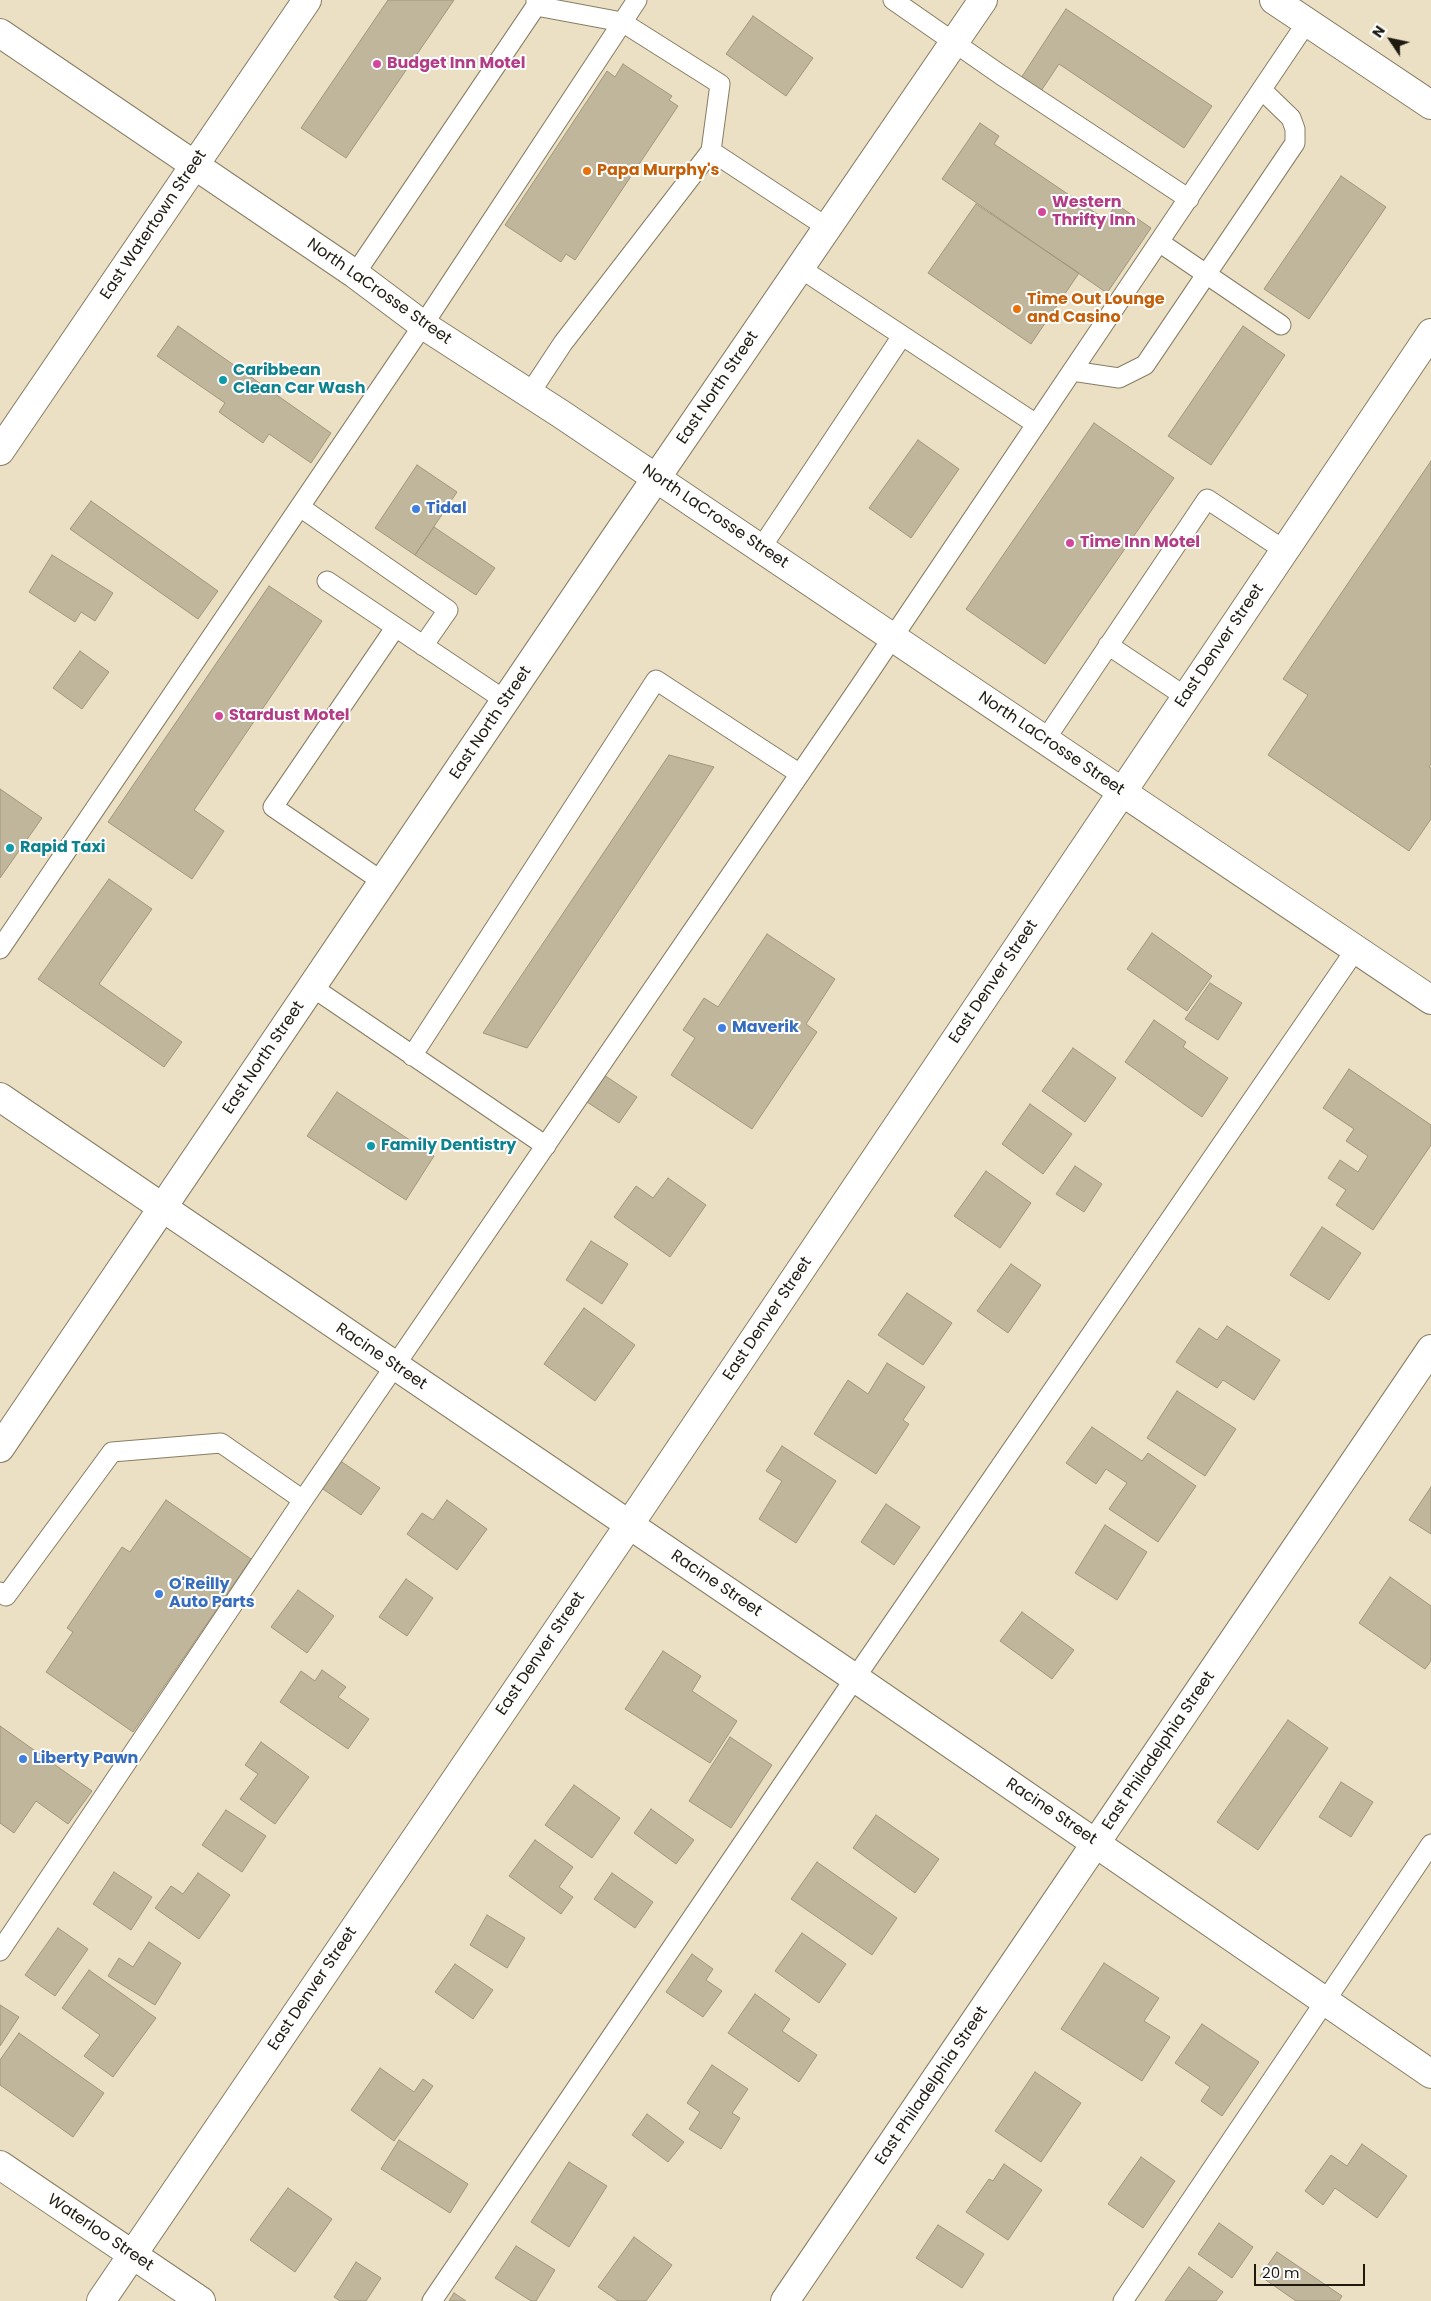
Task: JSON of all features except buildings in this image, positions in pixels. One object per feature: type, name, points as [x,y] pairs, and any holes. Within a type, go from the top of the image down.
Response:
[{"type":"street","name":"East Watertown Street","points":[[0,451],[307,0]]},
{"type":"street","name":"East North Street","points":[[0,1448],[382,882],[983,0]]},
{"type":"street","points":[[1274,0],[1431,105]]},
{"type":"street","name":"North LaCrosse Street","points":[[0,33],[354,274],[424,325],[657,478],[1431,1000]]},
{"type":"street","name":"East Denver Street","points":[[100,2301],[629,1525],[1431,333]]},
{"type":"street","name":"Racine Street","points":[[0,1097],[855,1678],[1431,2074]]},
{"type":"street","name":"East Philadelphia Street","points":[[786,2301],[1431,1349]]},
{"type":"street","name":"Waterloo Street","points":[[0,2165],[201,2301]]},
{"type":"lane","points":[[0,949],[424,325],[637,0]]},
{"type":"lane","points":[[893,0],[954,43],[1189,198]]},
{"type":"lane","points":[[354,274],[536,3],[622,22],[720,84],[711,151],[563,343],[530,393]]},
{"type":"lane","points":[[0,1951],[303,1500],[893,637],[1307,22]]},
{"type":"lane","points":[[1072,371],[1119,378],[1145,365],[1295,143],[1295,130],[1291,118],[1262,90]]},
{"type":"lane","points":[[711,151],[828,228]]},
{"type":"lane","points":[[1159,242],[1281,325]]},
{"type":"lane","points":[[800,268],[1036,424]]},
{"type":"lane","points":[[761,548],[902,336]]},
{"type":"lane","points":[[1045,740],[1206,499],[1284,550]]},
{"type":"lane","points":[[300,507],[448,610],[423,646]]},
{"type":"lane","points":[[327,581],[506,701]]},
{"type":"lane","points":[[382,882],[274,806],[396,628]]},
{"type":"lane","points":[[1108,645],[1186,697]]},
{"type":"lane","points":[[412,1056],[656,680],[800,774]]},
{"type":"lane","points":[[432,2301],[855,1678],[1356,949]]},
{"type":"lane","points":[[312,988],[546,1146]]},
{"type":"lane","points":[[0,1592],[6,1596],[112,1452],[221,1443],[303,1500]]},
{"type":"lane","points":[[1123,2301],[1431,1844]]},
{"type":"place","name":"Budget Inn Motel","points":[[377,64]]},
{"type":"place","name":"Papa Murphy's","points":[[587,171]]},
{"type":"place","name":"Western Thrifty Inn","points":[[1042,212]]},
{"type":"place","name":"Time Out Lounge and Casino","points":[[1017,309]]},
{"type":"place","name":"Caribbean Clean Car Wash","points":[[223,380]]},
{"type":"place","name":"Tidal","points":[[416,509]]},
{"type":"place","name":"Time Inn Motel","points":[[1070,543]]},
{"type":"place","name":"Stardust Motel","points":[[219,716]]},
{"type":"place","name":"Rapid Taxi","points":[[10,848]]},
{"type":"place","name":"Maverik","points":[[722,1028]]},
{"type":"place","name":"Family Dentistry","points":[[371,1146]]},
{"type":"place","name":"O'Reilly Auto Parts","points":[[159,1594]]},
{"type":"place","name":"Liberty Pawn","points":[[23,1759]]}]
